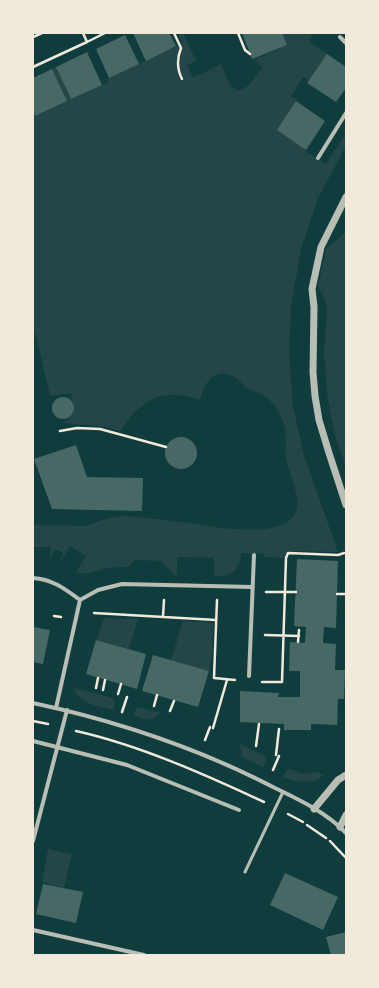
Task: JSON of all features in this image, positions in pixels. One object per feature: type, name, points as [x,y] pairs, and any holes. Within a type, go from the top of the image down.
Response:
[{"type":"street","points":[[340,37],[346,43]]},
{"type":"street","points":[[318,158],[346,113]]},
{"type":"street","points":[[346,196],[321,246],[312,289],[314,307],[313,372],[315,396],[325,440],[346,505]]},
{"type":"street","points":[[249,676],[254,555]]},
{"type":"street","points":[[33,578],[48,580],[61,586],[80,600]]},
{"type":"street","points":[[56,708],[80,600],[98,590],[122,584],[252,587]]},
{"type":"street","points":[[33,703],[67,710],[118,724],[178,744],[245,773],[283,792],[314,809],[346,833]]},
{"type":"street","points":[[33,841],[67,710]]},
{"type":"street","points":[[33,741],[127,765],[239,810]]},
{"type":"street","points":[[314,809],[338,780],[346,775]]},
{"type":"street","points":[[340,827],[346,815]]},
{"type":"street","points":[[33,930],[144,955]]},
{"type":"lane","points":[[245,872],[283,792]]},
{"type":"path","points":[[33,37],[42,33]]},
{"type":"path","points":[[83,33],[87,42]]},
{"type":"path","points":[[33,67],[106,33]]},
{"type":"path","points":[[174,33],[181,48],[178,55],[178,70],[182,79]]},
{"type":"path","points":[[238,33],[245,50],[250,54]]},
{"type":"path","points":[[60,431],[77,428],[100,429],[166,447]]},
{"type":"path","points":[[284,592],[296,592]]},
{"type":"path","points":[[337,594],[346,594]]},
{"type":"path","points":[[91,618],[98,608]]},
{"type":"path","points":[[62,623],[63,613]]},
{"type":"path","points":[[94,613],[216,620]]},
{"type":"path","points":[[54,616],[63,618]]},
{"type":"path","points":[[298,642],[299,630]]},
{"type":"path","points":[[250,635],[299,636]]},
{"type":"path","points":[[96,688],[98,678]]},
{"type":"path","points":[[103,690],[105,680]]},
{"type":"path","points":[[213,728],[227,680]]},
{"type":"path","points":[[118,694],[121,684]]},
{"type":"path","points":[[154,706],[157,695]]},
{"type":"path","points":[[170,711],[174,701]]},
{"type":"path","points":[[256,746],[259,724]]},
{"type":"path","points":[[276,755],[279,729]]},
{"type":"shaded area","points":[[178,33],[183,33],[196,61],[187,65],[193,78],[221,64],[230,85],[238,91],[248,86],[263,67],[254,60],[287,45],[282,33],[314,33],[309,42],[327,54],[309,80],[303,77],[291,96],[298,100],[296,101],[305,151],[326,164],[346,133],[346,146],[318,198],[301,249],[291,308],[289,352],[293,407],[304,455],[338,552],[288,551],[286,558],[264,557],[264,554],[241,553],[237,568],[230,574],[220,576],[214,576],[214,558],[177,557],[177,575],[174,575],[162,561],[134,560],[128,567],[81,573],[76,572],[86,556],[70,546],[60,562],[63,552],[54,550],[50,560],[51,547],[33,547],[33,525],[85,526],[108,518],[122,516],[158,519],[219,528],[252,530],[268,529],[282,525],[292,518],[297,507],[296,495],[287,461],[286,432],[280,413],[267,398],[261,394],[251,391],[233,376],[224,373],[214,376],[206,384],[200,400],[186,396],[174,395],[154,399],[137,411],[120,431],[106,427],[63,423],[69,420],[74,411],[71,393],[50,396],[33,323],[33,115],[35,116],[67,101],[52,69],[56,67],[71,99],[108,82],[107,79],[109,78],[183,43]]},
{"type":"shaded area","points":[[346,228],[346,467],[335,435],[328,401],[324,354],[327,305],[318,286],[326,249],[344,234]]},
{"type":"shaded area","points":[[104,618],[138,619],[129,649],[97,640]]},
{"type":"shaded area","points":[[183,621],[213,623],[212,655],[209,671],[171,660]]},
{"type":"shaded area","points":[[74,688],[113,698],[115,702],[113,710],[96,706],[84,701],[76,693]]},
{"type":"shaded area","points":[[137,707],[160,713],[148,720],[133,715]]},
{"type":"shaded area","points":[[240,744],[265,756],[266,760],[263,767],[242,757]]},
{"type":"shaded area","points":[[290,769],[304,774],[317,772],[324,775],[309,782],[299,782],[283,777],[286,771]]},
{"type":"shaded area","points":[[48,849],[72,854],[64,888],[42,882]]},
{"type":"building","points":[[133,33],[169,33],[176,46],[146,61]]},
{"type":"building","points":[[242,33],[282,33],[287,45],[252,59]]},
{"type":"building","points":[[125,35],[139,64],[109,78],[96,49]]},
{"type":"building","points":[[87,52],[102,85],[71,99],[56,67]]},
{"type":"building","points":[[327,54],[346,67],[346,88],[336,102],[307,83]]},
{"type":"building","points":[[52,69],[67,101],[35,116],[33,111],[33,78]]},
{"type":"building","points":[[296,101],[325,121],[306,150],[277,130]]},
{"type":"building","points":[[63,397],[71,400],[74,408],[71,416],[63,419],[55,416],[52,408],[55,400]]},
{"type":"building","points":[[178,437],[184,437],[194,444],[197,453],[196,459],[190,466],[184,469],[178,469],[168,462],[165,456],[165,450],[172,440]]},
{"type":"building","points":[[76,445],[87,477],[143,478],[142,511],[52,509],[34,459]]},
{"type":"building","points":[[297,559],[338,561],[336,628],[324,627],[323,643],[336,644],[335,670],[345,670],[344,699],[338,699],[337,725],[311,724],[311,730],[284,730],[284,724],[240,722],[240,691],[279,693],[278,697],[300,697],[300,671],[289,671],[290,642],[305,643],[306,627],[294,626]]},
{"type":"building","points":[[33,627],[50,630],[43,664],[33,662]]},
{"type":"building","points":[[96,640],[146,654],[137,689],[86,674]]},
{"type":"building","points":[[153,655],[209,671],[198,707],[142,691]]},
{"type":"building","points":[[285,873],[338,897],[323,930],[270,905]]},
{"type":"building","points":[[43,884],[83,892],[76,923],[36,914]]},
{"type":"building","points":[[346,932],[346,955],[331,955],[326,937]]}]
